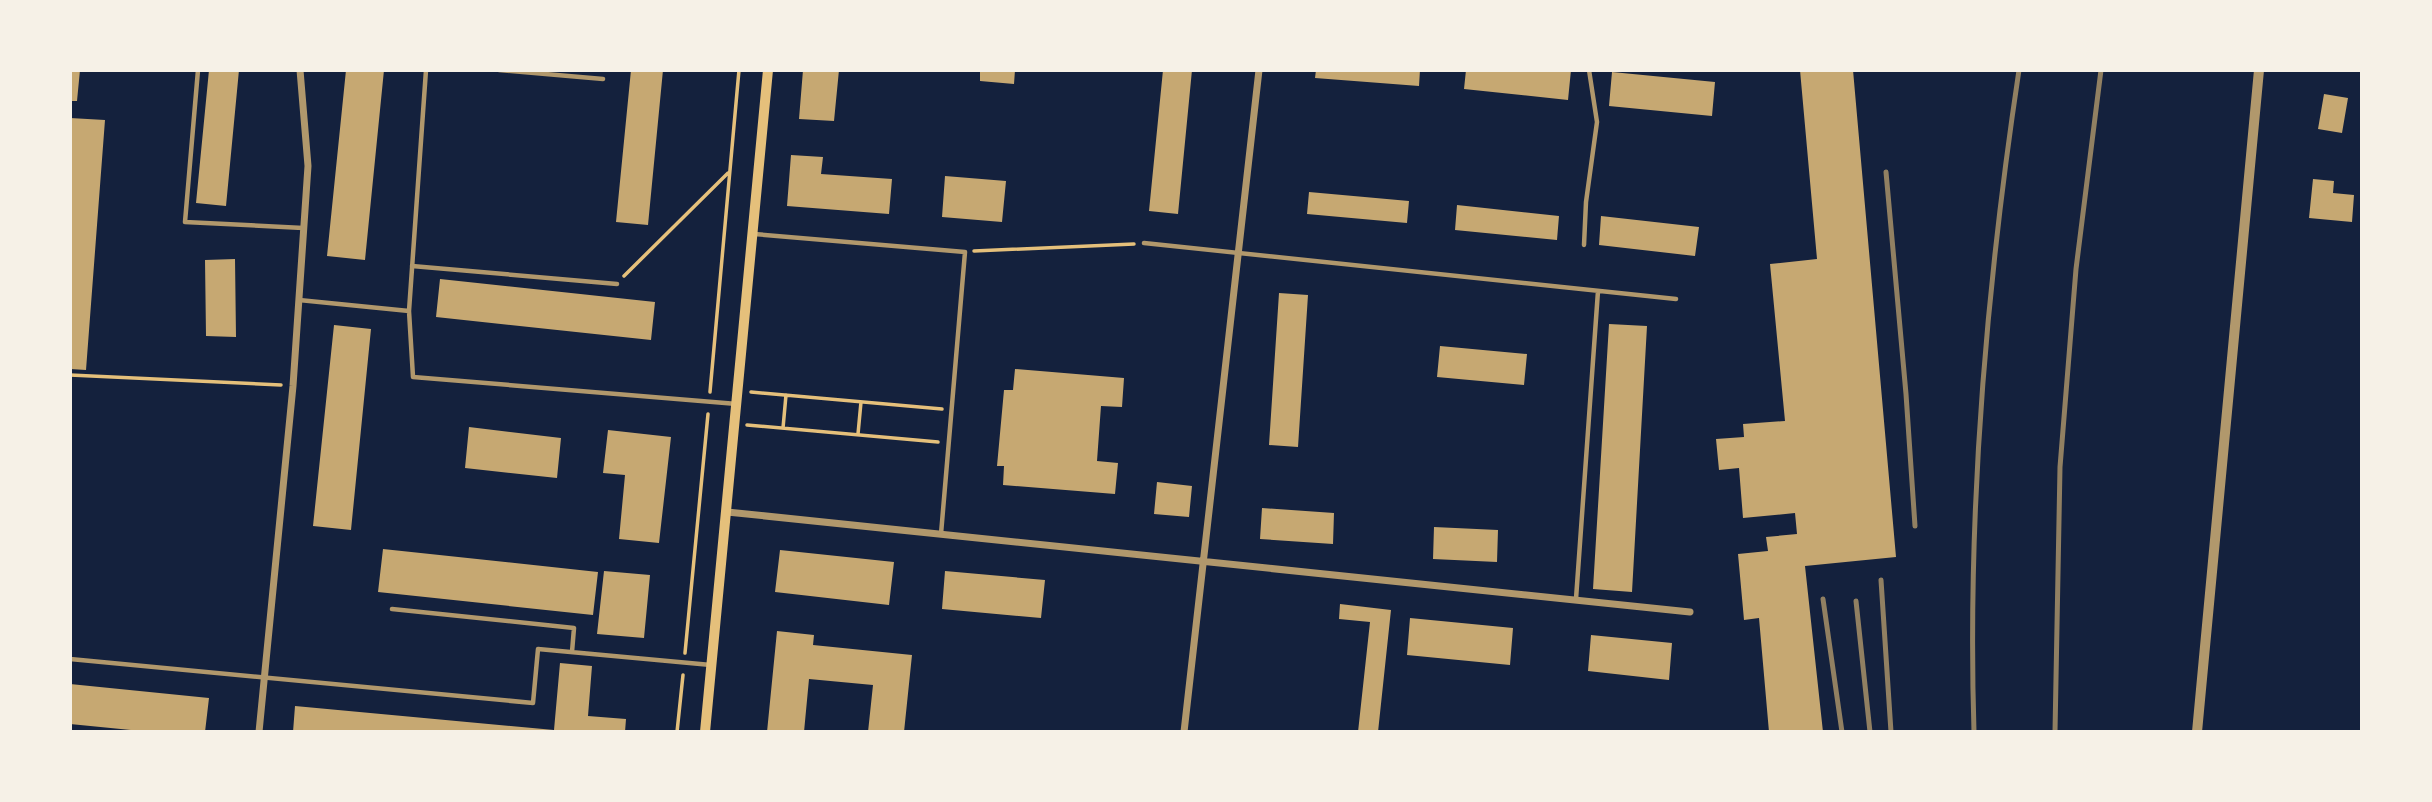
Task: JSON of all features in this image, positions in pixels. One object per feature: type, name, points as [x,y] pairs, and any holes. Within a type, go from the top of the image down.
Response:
[{"type":"main road","points":[[705,732],[768,70]]},
{"type":"street","points":[[259,732],[293,386],[309,166],[300,70]]},
{"type":"street","points":[[1184,732],[1259,70]]},
{"type":"street","points":[[2197,732],[2259,70]]},
{"type":"street","points":[[727,512],[1690,612]]},
{"type":"lane","points":[[198,70],[185,222],[304,228]]},
{"type":"lane","points":[[426,70],[409,311],[413,377],[737,404]]},
{"type":"lane","points":[[499,70],[603,79]]},
{"type":"lane","points":[[1584,245],[1586,202],[1597,122],[1589,70]]},
{"type":"lane","points":[[753,233],[965,252],[941,534]]},
{"type":"lane","points":[[1144,243],[1676,299]]},
{"type":"lane","points":[[412,266],[617,284]]},
{"type":"lane","points":[[1576,600],[1598,291]]},
{"type":"lane","points":[[299,299],[409,311]]},
{"type":"lane","points":[[392,609],[574,628],[572,652]]},
{"type":"lane","points":[[70,659],[533,703],[538,649],[712,666]]},
{"type":"path","points":[[617,284],[730,172]]},
{"type":"path","points":[[965,252],[1144,243]]},
{"type":"path","points":[[70,375],[293,386]]},
{"type":"path","points":[[738,391],[951,409]]},
{"type":"path","points":[[783,428],[786,395]]},
{"type":"path","points":[[859,434],[861,402]]},
{"type":"path","points":[[735,424],[948,442]]},
{"type":"building","points":[[70,70],[80,70],[77,101],[70,101]]},
{"type":"building","points":[[209,70],[239,70],[226,206],[196,203]]},
{"type":"building","points":[[346,70],[384,70],[365,260],[327,256]]},
{"type":"building","points":[[631,70],[663,70],[648,225],[616,222]]},
{"type":"building","points":[[803,70],[839,70],[834,121],[799,119]]},
{"type":"building","points":[[980,70],[1015,70],[1014,84],[980,81]]},
{"type":"building","points":[[1163,70],[1192,70],[1178,214],[1149,211]]},
{"type":"building","points":[[1316,70],[1420,70],[1419,86],[1315,78]]},
{"type":"building","points":[[1466,70],[1571,70],[1568,100],[1464,89]]},
{"type":"building","points":[[1800,70],[1853,70],[1896,557],[1805,566],[1823,732],[1769,732],[1759,618],[1744,620],[1738,554],[1768,551],[1766,537],[1797,534],[1795,513],[1743,518],[1739,468],[1719,470],[1716,439],[1744,437],[1743,424],[1785,421],[1770,264],[1817,259]]},
{"type":"building","points":[[1612,72],[1715,82],[1712,116],[1609,106]]},
{"type":"building","points":[[2324,94],[2348,98],[2342,133],[2318,129]]},
{"type":"building","points":[[70,118],[105,120],[86,370],[70,369]]},
{"type":"building","points":[[791,155],[823,157],[821,174],[892,179],[889,214],[787,206]]},
{"type":"building","points":[[945,176],[1006,181],[1002,222],[942,217]]},
{"type":"building","points":[[2313,179],[2334,181],[2333,193],[2354,195],[2352,222],[2309,218]]},
{"type":"building","points":[[1309,192],[1409,201],[1407,223],[1307,214]]},
{"type":"building","points":[[1457,205],[1559,216],[1557,240],[1455,230]]},
{"type":"building","points":[[1601,216],[1699,227],[1695,256],[1599,245]]},
{"type":"building","points":[[235,259],[236,337],[206,336],[205,260]]},
{"type":"building","points":[[440,279],[655,302],[651,340],[436,317]]},
{"type":"building","points":[[1279,293],[1308,295],[1298,447],[1269,445]]},
{"type":"building","points":[[1609,324],[1647,326],[1632,592],[1593,589]]},
{"type":"building","points":[[334,325],[371,329],[351,530],[313,526]]},
{"type":"building","points":[[1440,346],[1527,354],[1524,385],[1437,377]]},
{"type":"building","points":[[1015,369],[1124,378],[1122,407],[1101,406],[1097,461],[1118,463],[1115,494],[1003,485],[1004,466],[997,466],[1004,390],[1013,390]]},
{"type":"building","points":[[469,427],[561,438],[557,478],[465,468]]},
{"type":"building","points":[[608,430],[671,437],[659,543],[619,539],[625,475],[603,473]]},
{"type":"building","points":[[1157,482],[1192,486],[1189,517],[1154,514]]},
{"type":"building","points":[[1262,508],[1334,513],[1333,544],[1260,539]]},
{"type":"building","points":[[1434,527],[1498,530],[1497,562],[1433,559]]},
{"type":"building","points":[[383,549],[598,572],[593,615],[378,592]]},
{"type":"building","points":[[780,550],[894,562],[889,605],[775,592]]},
{"type":"building","points":[[604,571],[650,575],[644,638],[597,634]]},
{"type":"building","points":[[945,571],[1045,580],[1041,618],[942,609]]},
{"type":"building","points":[[1340,604],[1391,610],[1378,732],[1358,732],[1370,622],[1339,619]]},
{"type":"building","points":[[1410,618],[1513,628],[1510,665],[1407,655]]},
{"type":"building","points":[[777,631],[814,635],[813,645],[912,655],[904,732],[868,732],[873,685],[809,679],[804,732],[767,732]]},
{"type":"building","points":[[1591,635],[1672,643],[1669,680],[1588,671]]},
{"type":"building","points":[[560,663],[592,666],[588,716],[626,719],[625,732],[293,732],[295,706],[554,730]]},
{"type":"building","points":[[70,684],[209,698],[205,732],[151,732],[70,724]]},
{"type":"railway","points":[[1974,732],[1973,566],[1976,483],[1988,317],[2019,70]]},
{"type":"railway","points":[[2055,732],[2060,467],[2076,269],[2101,70]]},
{"type":"railway","points":[[1886,172],[1915,526]]},
{"type":"railway","points":[[1881,580],[1891,732]]},
{"type":"railway","points":[[1823,599],[1842,732]]},
{"type":"railway","points":[[1856,601],[1870,732]]}]
